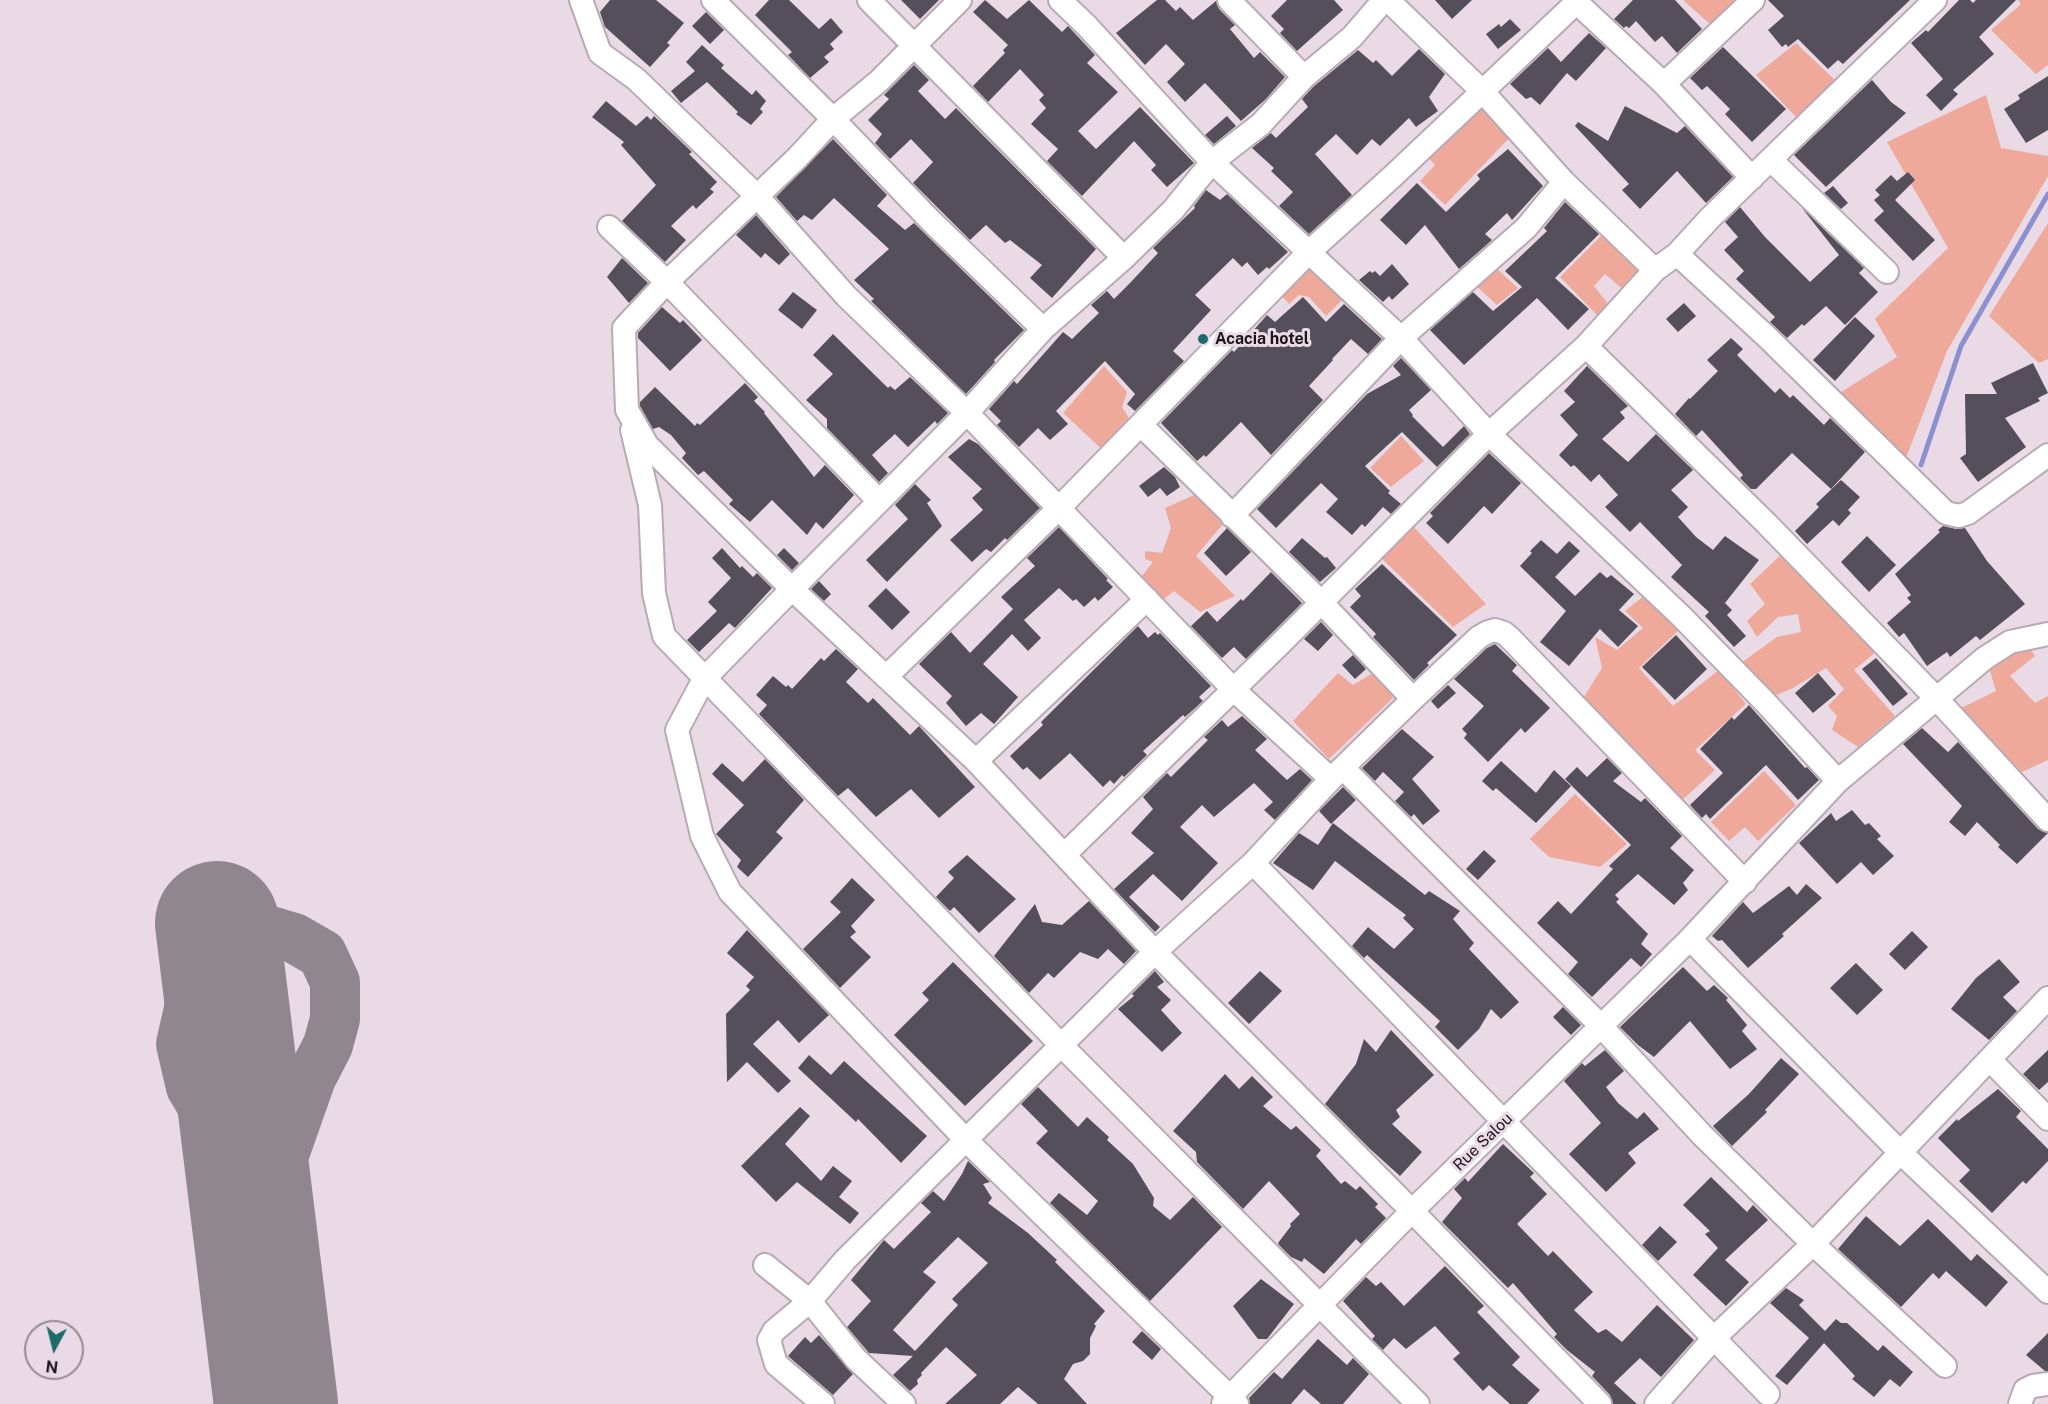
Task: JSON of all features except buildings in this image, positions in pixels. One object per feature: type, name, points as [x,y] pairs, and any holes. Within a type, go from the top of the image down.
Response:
[{"type":"street","points":[[581,0],[600,53],[636,80],[757,196],[846,296],[967,414],[1234,690],[1337,773],[1600,1025],[1702,1135],[1813,1244],[1944,1366]]},
{"type":"street","points":[[713,0],[833,119],[916,206],[1043,329]]},
{"type":"street","points":[[869,0],[1124,258]]},
{"type":"street","points":[[960,0],[879,81],[833,119],[797,158],[667,282],[624,328],[627,410],[650,505],[654,593],[664,636],[1062,1046],[1418,1404]]},
{"type":"street","points":[[1060,0],[1086,25],[1212,162],[1401,338],[1489,434],[1682,616],[1838,782]]},
{"type":"street","points":[[1229,0],[1304,77]]},
{"type":"street","points":[[1230,1402],[967,1141],[730,892],[702,836],[677,730],[705,679],[967,414],[1043,329],[1124,258],[1173,210],[1212,162],[1262,124],[1304,77],[1352,37],[1384,0]]},
{"type":"street","points":[[1388,0],[1483,92],[1564,182],[1655,270]]},
{"type":"street","points":[[1664,84],[1753,0]]},
{"type":"street","points":[[1064,855],[1234,690],[1489,434],[1586,346],[1655,270],[1677,254],[1935,0]]},
{"type":"street","points":[[886,677],[1058,509],[1309,252],[1483,92],[1576,1],[1664,84],[1752,178]]},
{"type":"street","points":[[1771,160],[1887,272]]},
{"type":"street","points":[[1232,516],[1401,338],[1526,228],[1564,182]]},
{"type":"street","points":[[609,227],[667,282],[879,501]]},
{"type":"street","points":[[1677,254],[1768,338],[1947,513],[1959,516],[1968,513],[2048,455]]},
{"type":"street","points":[[1586,346],[1766,523],[1936,698],[2048,820]]},
{"type":"street","points":[[627,410],[647,445],[792,589],[976,761],[1155,952],[1600,1404]]},
{"type":"street","points":[[1141,425],[1321,602],[1413,699]]},
{"type":"street","points":[[976,761],[1147,598]]},
{"type":"street","points":[[823,1404],[776,1364],[769,1340],[774,1331],[810,1301],[845,1260],[1155,952],[1253,863],[1337,773],[1479,637],[1495,630],[1504,633],[1745,882]]},
{"type":"street","name":"Rue Salou","points":[[1230,1402],[1412,1211],[1690,939],[1838,782],[1985,658],[2010,642],[2048,634]]},
{"type":"street","points":[[1253,863],[1768,1394]]},
{"type":"street","points":[[1690,939],[1902,1153],[2048,1292]]},
{"type":"street","points":[[1656,1404],[1714,1338],[1813,1244],[2048,998]]},
{"type":"street","points":[[1990,1060],[2048,1119]]},
{"type":"street","points":[[765,1265],[810,1301],[856,1359],[904,1404]]},
{"type":"street","points":[[2020,1404],[2025,1390],[2033,1386],[2048,1384]]},
{"type":"shaded area","points":[[1683,0],[1740,0],[1711,25]]},
{"type":"shaded area","points":[[2018,0],[2048,0],[2048,65],[2036,74],[1991,30],[2021,4]]},
{"type":"shaded area","points":[[1796,43],[1836,81],[1797,118],[1756,75]]},
{"type":"shaded area","points":[[1986,95],[2001,148],[2048,156],[2048,176],[1947,351],[1906,458],[1838,394],[1897,357],[1875,319],[1948,248],[1887,142]]},
{"type":"shaded area","points":[[1480,97],[1512,135],[1445,205],[1420,181],[1435,165],[1424,153]]},
{"type":"shaded area","points":[[2048,223],[2048,359],[2039,363],[1989,316]]},
{"type":"shaded area","points":[[1607,230],[1647,271],[1625,291],[1605,274],[1594,286],[1609,305],[1597,315],[1560,277]]},
{"type":"shaded area","points":[[1313,262],[1347,295],[1326,316],[1309,297],[1299,295],[1289,304],[1278,292]]},
{"type":"shaded area","points":[[1495,267],[1518,288],[1497,305],[1476,286]]},
{"type":"shaded area","points":[[1104,366],[1127,392],[1122,407],[1134,426],[1105,452],[1063,413]]},
{"type":"shaded area","points":[[1401,436],[1424,461],[1391,487],[1370,468]]},
{"type":"shaded area","points":[[1201,492],[1228,518],[1196,556],[1235,596],[1200,612],[1174,591],[1164,599],[1175,613],[1137,582],[1153,562],[1145,559],[1145,551],[1162,553],[1171,528],[1165,508]]},
{"type":"shaded area","points":[[1411,524],[1486,604],[1453,627],[1377,554]]},
{"type":"shaded area","points":[[1786,550],[1881,648],[1854,670],[1895,716],[1858,747],[1832,730],[1837,716],[1828,706],[1844,689],[1826,668],[1791,689],[1769,698],[1737,666],[1777,637],[1801,632],[1798,614],[1778,617],[1757,637],[1747,621],[1765,604],[1750,584]]},
{"type":"shaded area","points":[[1649,592],[1682,627],[1639,668],[1673,706],[1719,670],[1746,704],[1695,750],[1715,770],[1678,804],[1579,705],[1602,668],[1595,637],[1617,650],[1643,628],[1625,611]]},
{"type":"shaded area","points":[[2026,643],[2035,656],[2010,676],[2035,703],[2048,696],[2048,760],[2022,772],[1959,709],[1996,691],[1988,664]]},
{"type":"shaded area","points":[[1378,670],[1393,698],[1329,759],[1293,721],[1338,673],[1353,685]]},
{"type":"shaded area","points":[[1764,771],[1796,805],[1758,841],[1745,827],[1729,841],[1711,822]]},
{"type":"shaded area","points":[[1575,794],[1627,844],[1600,867],[1549,857],[1530,839]]},
{"type":"waterway","points":[[1921,465],[1961,346],[2048,194]]},
{"type":"taxiway","points":[[243,1138],[207,1114],[191,1087],[181,1044],[193,991],[217,923],[260,928],[294,938],[322,954],[335,982],[335,1019],[328,1045],[311,1078],[255,1237]]},
{"type":"runway","points":[[217,923],[276,1404]]},
{"type":"place","name":"Acacia hotel","points":[[1203,339]]}]
